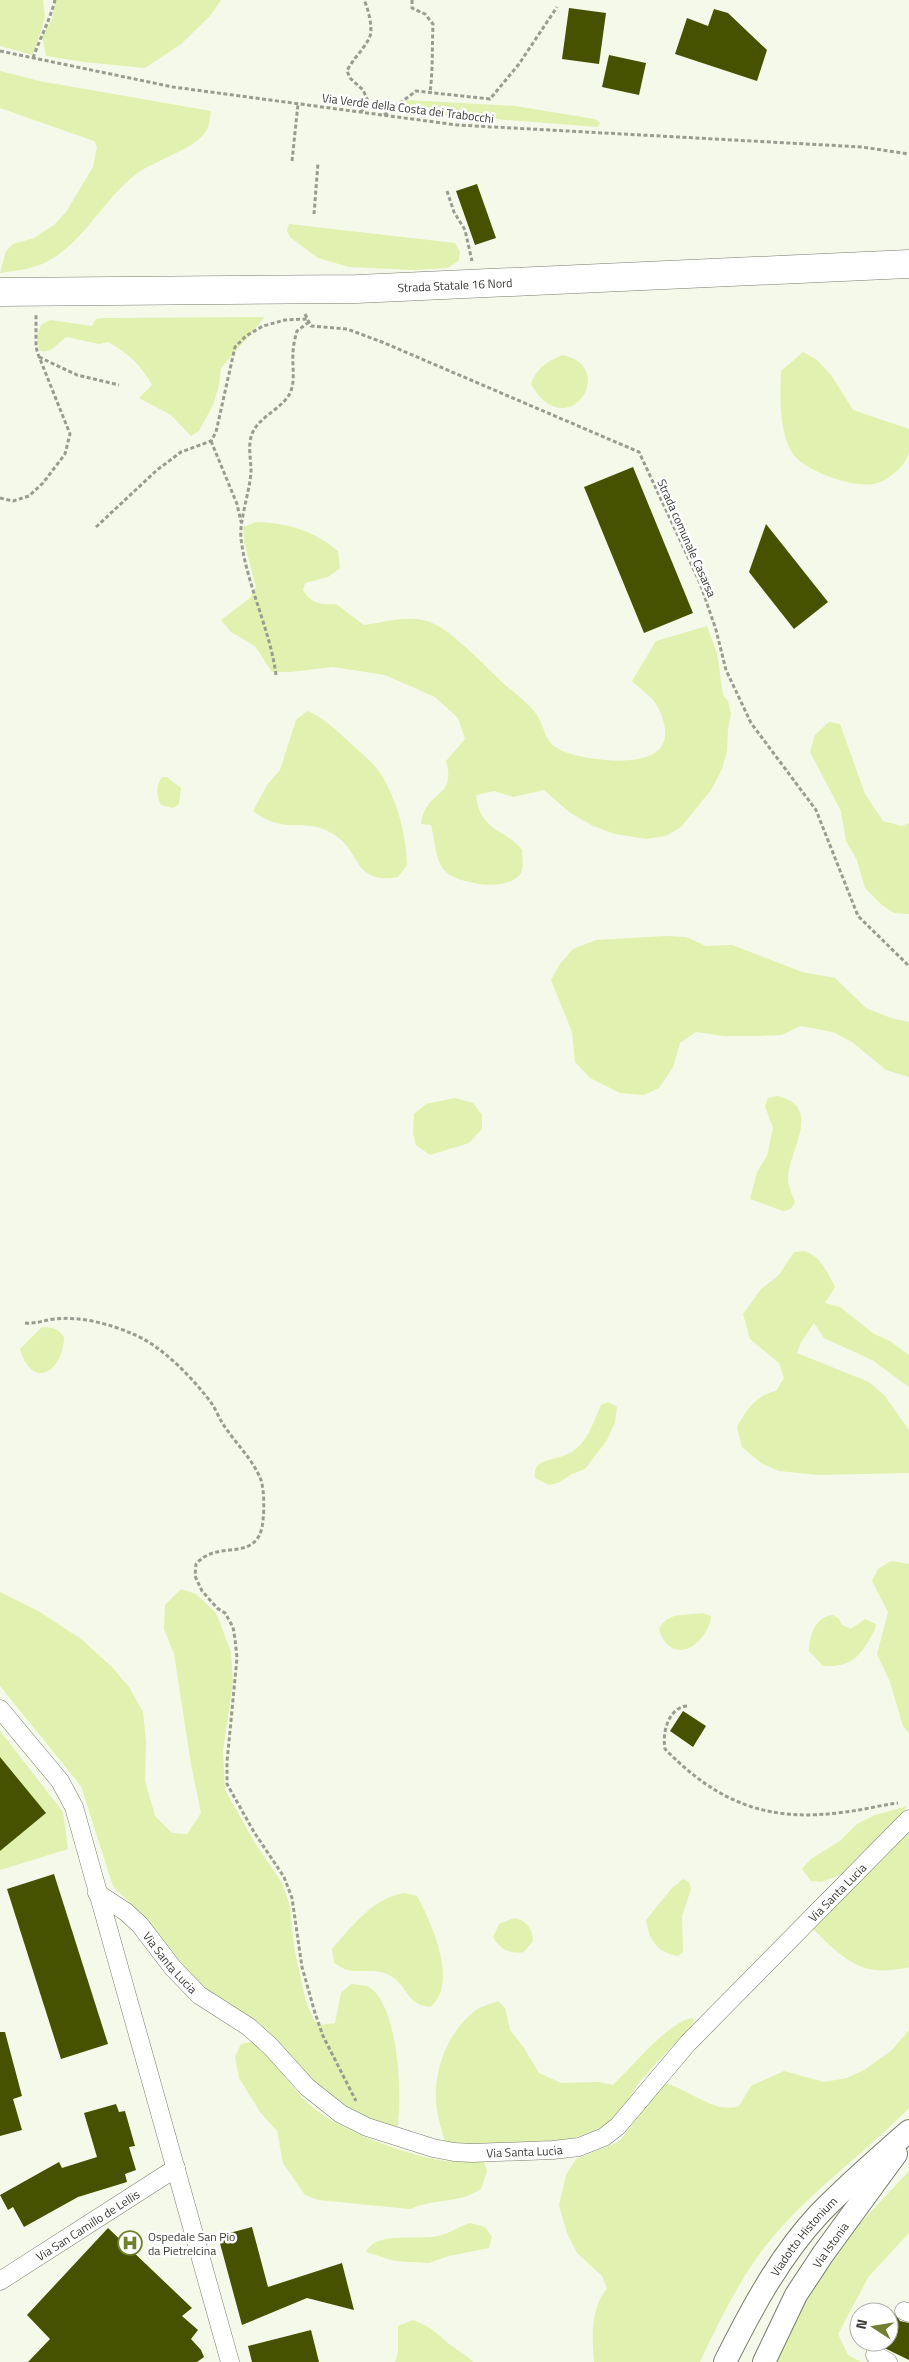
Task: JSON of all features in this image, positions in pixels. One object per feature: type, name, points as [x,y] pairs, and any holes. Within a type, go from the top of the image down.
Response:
[{"type":"main road","name":"Strada Statale 16 Nord","points":[[0,292],[357,289],[909,264]]},
{"type":"street","points":[[0,1709],[60,1781],[74,1807],[230,2362]]},
{"type":"street","name":"Via Santa Lucia","points":[[97,1893],[126,1912],[140,1925],[172,1968],[199,1995],[249,2027],[270,2046],[306,2087],[341,2114],[365,2126],[433,2148],[454,2152],[553,2150],[579,2147],[604,2137],[618,2126],[688,2043],[909,1819]]},
{"type":"street","name":"Viadotto Histonium","points":[[725,2362],[754,2304],[775,2272],[818,2216],[909,2131]]},
{"type":"street","name":"Via Istonia","points":[[764,2362],[796,2296],[823,2254],[909,2135]]},
{"type":"street","name":"Via San Camillo de Lellis","points":[[0,2281],[176,2168]]},
{"type":"path","points":[[34,58],[55,0]]},
{"type":"path","points":[[361,112],[368,102],[363,90],[350,78],[347,71],[352,60],[370,36],[364,0]]},
{"type":"path","points":[[412,0],[412,8],[425,14],[433,24],[430,56],[433,69],[430,92]]},
{"type":"path","points":[[383,116],[416,91],[490,99],[519,64],[557,7]]},
{"type":"path","name":"Via Verde della Costa dei Trabocchi","points":[[0,51],[173,87],[457,125],[862,147],[909,154]]},
{"type":"path","points":[[292,161],[298,104]]},
{"type":"path","points":[[314,214],[318,163]]},
{"type":"path","points":[[446,191],[454,212],[465,230],[477,283]]},
{"type":"path","points":[[0,498],[13,501],[29,496],[43,483],[65,454],[70,434],[38,356],[36,346],[37,293]]},
{"type":"path","points":[[96,527],[144,482],[181,452],[211,441],[216,432],[235,347],[246,336],[263,326],[284,320],[308,320]]},
{"type":"path","points":[[276,675],[273,651],[257,604],[246,562],[241,537],[242,523],[251,470],[251,436],[256,426],[282,403],[292,390],[292,352],[297,331],[308,320]]},
{"type":"path","name":"Strada comunale Casarsa","points":[[308,320],[311,326],[347,329],[382,342],[639,452],[700,583],[716,630],[726,670],[751,723],[816,810],[858,916],[909,966]]},
{"type":"path","points":[[38,356],[54,366],[77,375],[119,384]]},
{"type":"path","points":[[211,441],[237,504],[242,523]]},
{"type":"path","points":[[25,1323],[36,1324],[55,1319],[94,1321],[133,1334],[150,1343],[167,1356],[212,1404],[223,1424],[253,1465],[260,1478],[264,1500],[261,1532],[258,1538],[244,1549],[218,1550],[209,1553],[196,1564],[194,1572],[202,1591],[216,1608],[225,1613],[233,1627],[237,1658],[228,1753],[228,1784],[254,1832],[284,1877],[292,1898],[302,1967],[315,2013],[323,2036],[360,2108],[365,2126]]},
{"type":"path","points":[[687,1706],[681,1707],[674,1713],[664,1729],[665,1749],[695,1778],[734,1802],[756,1809],[788,1814],[818,1814],[844,1812],[902,1802]]},
{"type":"green space","points":[[0,0],[43,0],[45,18],[33,55],[0,46]]},
{"type":"green space","points":[[56,0],[221,0],[210,16],[181,44],[145,68],[46,56],[42,36],[52,19]]},
{"type":"green space","points":[[0,71],[39,81],[211,111],[208,127],[204,134],[187,147],[135,175],[114,195],[85,230],[52,259],[33,267],[0,273],[6,251],[13,244],[34,238],[54,225],[66,212],[93,167],[97,147],[94,141],[0,108]]},
{"type":"green space","points":[[407,100],[515,106],[595,119],[600,123],[598,127],[393,111],[398,105]]},
{"type":"green space","points":[[289,224],[455,243],[460,252],[459,260],[448,268],[414,270],[349,267],[318,258],[290,237],[287,231]]},
{"type":"green space","points":[[265,317],[221,368],[219,385],[213,405],[199,431],[191,436],[171,415],[139,398],[152,385],[139,366],[115,346],[108,342],[99,344],[67,337],[50,350],[43,351],[39,350],[37,336],[41,325],[50,320],[92,326],[96,319],[103,318]]},
{"type":"green space","points":[[803,352],[817,360],[831,375],[853,410],[909,429],[909,452],[904,463],[890,477],[878,483],[864,485],[840,480],[805,465],[791,451],[782,422],[781,371]]},
{"type":"green space","points":[[563,355],[579,363],[587,374],[587,386],[582,398],[572,406],[559,408],[545,401],[531,384],[539,369]]},
{"type":"green space","points":[[257,522],[279,524],[300,529],[320,538],[338,551],[340,568],[328,577],[305,583],[303,590],[313,601],[321,604],[336,604],[364,625],[396,620],[419,619],[436,625],[467,648],[534,711],[549,742],[561,750],[582,757],[613,761],[629,760],[644,758],[656,752],[663,743],[665,729],[663,718],[654,701],[632,681],[656,641],[707,626],[717,653],[723,695],[728,701],[731,714],[727,751],[722,769],[711,790],[681,827],[666,836],[646,839],[615,834],[593,826],[569,812],[544,790],[513,797],[494,791],[476,795],[478,807],[487,823],[522,850],[522,871],[515,879],[507,883],[485,885],[453,877],[442,868],[431,825],[421,824],[429,804],[444,789],[447,782],[446,761],[465,739],[458,718],[435,697],[385,675],[333,667],[291,672],[272,672],[255,646],[231,632],[221,620],[250,598],[256,587],[244,542],[243,527]]},
{"type":"green space","points":[[307,711],[328,724],[366,757],[379,771],[388,786],[400,819],[406,854],[407,865],[398,877],[383,878],[365,872],[343,841],[325,830],[311,826],[284,825],[270,821],[253,811],[267,785],[280,770],[296,720]]},
{"type":"green space","points":[[829,722],[840,724],[865,794],[883,821],[901,826],[909,823],[909,914],[894,913],[882,905],[865,888],[857,860],[846,841],[841,811],[810,752],[815,735]]},
{"type":"green space","points":[[162,777],[167,777],[181,788],[179,804],[173,808],[161,805],[159,802],[158,787]]},
{"type":"green space","points":[[666,936],[686,937],[706,946],[732,945],[802,972],[835,978],[866,1008],[891,1018],[909,1022],[909,1077],[886,1070],[852,1042],[835,1033],[800,1026],[782,1035],[724,1036],[696,1032],[680,1043],[673,1067],[659,1088],[644,1095],[620,1093],[590,1078],[575,1062],[572,1032],[551,980],[560,964],[573,949],[596,940]]},
{"type":"green space","points":[[777,1096],[791,1101],[799,1110],[801,1120],[800,1132],[789,1169],[788,1180],[795,1202],[791,1209],[783,1211],[750,1199],[757,1172],[767,1156],[773,1128],[765,1106],[768,1098]]},
{"type":"green space","points":[[455,1098],[473,1103],[482,1115],[482,1129],[469,1143],[430,1155],[416,1145],[413,1133],[414,1114],[426,1104]]},
{"type":"green space","points":[[805,1251],[820,1261],[835,1287],[825,1303],[840,1307],[874,1334],[890,1341],[909,1355],[909,1387],[872,1360],[824,1338],[814,1323],[801,1342],[797,1353],[869,1382],[884,1395],[909,1430],[909,1473],[819,1475],[779,1471],[761,1463],[742,1447],[737,1427],[740,1421],[752,1404],[763,1396],[776,1391],[784,1378],[779,1363],[750,1339],[743,1314],[761,1289],[779,1275],[794,1252]]},
{"type":"green space","points":[[42,1327],[55,1329],[64,1337],[58,1360],[46,1372],[39,1373],[32,1370],[25,1362],[20,1349]]},
{"type":"green space","points":[[608,1402],[617,1407],[615,1422],[607,1440],[585,1469],[572,1474],[558,1483],[549,1485],[535,1478],[537,1466],[541,1463],[565,1456],[581,1444],[586,1438],[601,1405]]},
{"type":"green space","points":[[891,1561],[909,1564],[909,1733],[903,1726],[890,1682],[877,1654],[888,1612],[872,1581],[878,1569]]},
{"type":"green space","points":[[181,1589],[196,1594],[216,1613],[231,1652],[233,1682],[223,1751],[225,1790],[255,1843],[282,1883],[290,1906],[294,1947],[306,2002],[314,2020],[321,2025],[335,2023],[341,1993],[351,1984],[367,1986],[378,1995],[392,2030],[396,2052],[399,2075],[397,2130],[361,2116],[328,2097],[266,2029],[245,2014],[203,1990],[151,1924],[113,1886],[81,1786],[0,1686],[0,1592],[40,1612],[81,1639],[112,1667],[129,1687],[143,1712],[146,1741],[145,1781],[155,1816],[172,1833],[187,1834],[201,1813],[191,1764],[174,1654],[164,1629],[165,1605]]},
{"type":"green space","points":[[702,1613],[711,1616],[711,1620],[701,1639],[688,1649],[674,1649],[668,1645],[659,1629],[667,1619],[678,1615]]},
{"type":"green space","points":[[833,1615],[839,1619],[842,1625],[851,1629],[865,1619],[876,1624],[866,1646],[855,1658],[842,1665],[823,1666],[809,1651],[810,1639],[817,1623]]},
{"type":"green space","points":[[0,1731],[63,1812],[68,1849],[0,1870]]},
{"type":"green space","points":[[908,1806],[840,1875],[821,1882],[811,1881],[802,1869],[811,1859],[840,1841],[857,1824],[875,1815]]},
{"type":"green space","points":[[909,1831],[909,1967],[890,1970],[866,1968],[846,1958],[811,1927]]},
{"type":"green space","points":[[683,1879],[689,1882],[691,1889],[682,1916],[683,1952],[678,1956],[659,1948],[655,1944],[649,1934],[646,1920],[672,1888]]},
{"type":"green space","points":[[405,1893],[417,1896],[429,1921],[440,1953],[443,1984],[439,1997],[430,2007],[415,2002],[400,1984],[389,1975],[374,1971],[347,1970],[334,1963],[332,1949],[364,1914],[383,1900]]},
{"type":"green space","points":[[514,1918],[525,1923],[532,1933],[533,1941],[524,1952],[510,1952],[499,1945],[493,1937],[499,1924]]},
{"type":"green space","points":[[498,2001],[505,2008],[510,2030],[524,2048],[539,2073],[561,2083],[599,2082],[613,2085],[651,2046],[673,2027],[693,2018],[694,2022],[638,2084],[616,2117],[606,2125],[568,2139],[548,2143],[485,2145],[445,2143],[436,2102],[437,2076],[440,2063],[451,2039],[466,2019],[476,2010]]},
{"type":"green space","points":[[909,2030],[909,2108],[801,2207],[768,2243],[739,2285],[700,2362],[594,2362],[593,2324],[601,2296],[607,2288],[602,2276],[577,2253],[567,2233],[559,2205],[566,2175],[576,2159],[619,2142],[664,2083],[711,2104],[730,2108],[739,2106],[751,2086],[784,2071],[824,2082],[847,2078],[864,2070],[891,2051]]},
{"type":"green space","points":[[252,2042],[268,2057],[312,2107],[339,2125],[376,2141],[414,2154],[446,2161],[484,2162],[487,2171],[481,2189],[464,2197],[428,2203],[410,2209],[318,2200],[305,2195],[283,2163],[277,2131],[260,2112],[239,2078],[235,2057],[241,2044]]},
{"type":"green space","points":[[909,2171],[909,2233],[869,2276],[855,2302],[849,2302],[849,2313],[838,2334],[848,2355],[861,2362],[770,2362],[794,2311],[836,2249]]},
{"type":"green space","points":[[470,2223],[485,2227],[492,2237],[489,2248],[449,2256],[429,2263],[395,2261],[366,2252],[372,2245],[389,2238],[433,2237],[446,2234]]},
{"type":"green space","points":[[413,2320],[430,2328],[473,2362],[395,2362],[398,2352],[398,2326]]},
{"type":"building","points":[[569,8],[606,13],[599,64],[562,59]]},
{"type":"building","points":[[714,9],[728,13],[767,50],[757,81],[675,54],[687,18],[708,26]]},
{"type":"building","points":[[609,55],[646,63],[639,95],[602,87]]},
{"type":"building","points":[[477,184],[496,238],[475,245],[456,191]]},
{"type":"building","points":[[633,467],[693,613],[644,633],[584,487]]},
{"type":"building","points":[[766,524],[828,602],[794,629],[749,572]]},
{"type":"building","points":[[683,1711],[706,1726],[693,1747],[670,1731]]},
{"type":"building","points":[[0,1757],[46,1813],[0,1851]]},
{"type":"building","points":[[54,1874],[108,2044],[61,2059],[7,1889]]},
{"type":"building","points":[[0,2032],[5,2032],[22,2096],[13,2099],[22,2130],[0,2136]]},
{"type":"building","points":[[116,2104],[119,2112],[125,2111],[135,2146],[129,2147],[136,2170],[125,2174],[127,2182],[78,2197],[24,2227],[13,2207],[8,2210],[0,2195],[59,2162],[62,2168],[97,2157],[84,2113]]},
{"type":"building","points":[[252,2227],[268,2287],[342,2263],[354,2310],[307,2298],[242,2325],[218,2236]]},
{"type":"building","name":"Ospedale San Pio da Pietrelcina","points":[[108,2228],[192,2308],[182,2316],[198,2330],[191,2339],[201,2350],[204,2357],[197,2362],[28,2362],[50,2339],[27,2315]]},
{"type":"building","points":[[899,2320],[909,2323],[909,2360],[893,2352],[899,2352]]},
{"type":"building","points":[[311,2330],[319,2362],[252,2362],[248,2346]]},
{"type":"place","name":"Ospedale San Pio da Pietrelcina","points":[[130,2243]]}]
